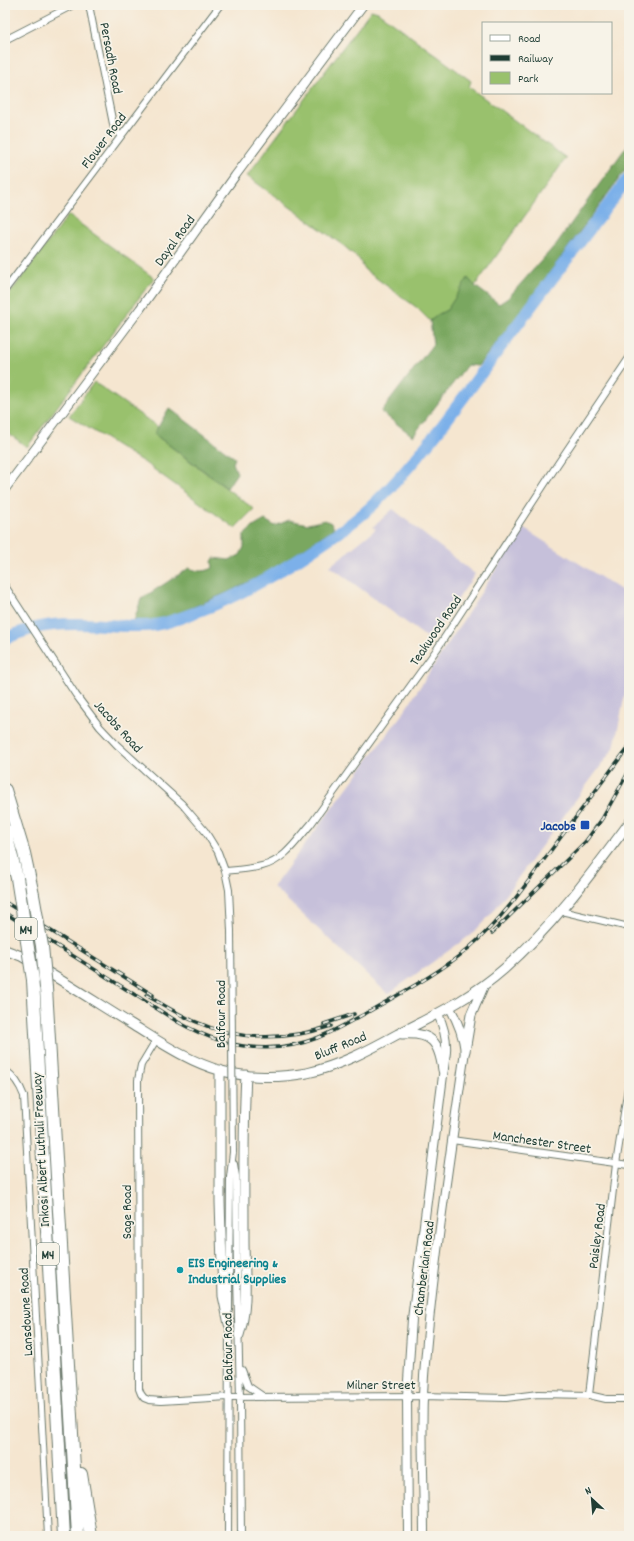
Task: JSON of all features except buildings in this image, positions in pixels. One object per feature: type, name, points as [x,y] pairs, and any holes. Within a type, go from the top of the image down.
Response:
[{"type":"highway","name":"Inkosi Albert Luthuli Freeway","points":[[5,790],[24,853],[42,946],[46,988],[78,1536]]},
{"type":"highway","name":"Inkosi Albert Luthuli Freeway","points":[[5,830],[17,878],[32,980],[64,1533]]},
{"type":"highway","points":[[70,1408],[91,1536]]},
{"type":"main road","name":"Bluff Road","points":[[5,950],[21,956],[186,1057],[220,1070],[246,1075],[267,1076],[306,1073],[340,1063],[450,1008],[483,987],[506,968],[561,912],[629,823]]},
{"type":"main road","points":[[464,1051],[471,1015],[483,987]]},
{"type":"main road","points":[[398,1034],[416,1033],[424,1035],[432,1041],[439,1049],[443,1070]]},
{"type":"main road","points":[[220,1070],[220,1202],[223,1296],[229,1324]]},
{"type":"main road","points":[[240,1335],[243,1323],[245,1288],[244,1106],[246,1075]]},
{"type":"street","points":[[5,40],[74,5]]},
{"type":"street","name":"Persadh Road","points":[[89,5],[114,129],[121,136]]},
{"type":"street","name":"Flower Road","points":[[5,290],[220,5]]},
{"type":"street","name":"Dayal Road","points":[[5,490],[140,309],[235,176],[363,5]]},
{"type":"street","name":"Teakwood Road","points":[[225,871],[262,866],[279,858],[291,849],[311,824],[438,649],[557,465],[629,358]]},
{"type":"street","name":"Jacobs Road","points":[[5,586],[76,695],[106,734],[182,804],[198,821],[218,852],[225,871]]},
{"type":"street","name":"Balfour Road","points":[[225,871],[229,890],[231,931],[233,1155],[236,1176],[237,1277],[240,1335],[240,1535]]},
{"type":"street","points":[[561,912],[629,927]]},
{"type":"street","name":"Chamberlain Road","points":[[424,1536],[423,1396],[425,1364],[464,1051],[461,1032],[450,1008]]},
{"type":"street","name":"Chamberlain Road","points":[[408,1536],[407,1396],[412,1319],[446,1041],[444,1027],[438,1014]]},
{"type":"street","name":"Sage Road","points":[[139,1389],[138,1080],[141,1065],[156,1040]]},
{"type":"street","name":"Lansdowne Road","points":[[5,1070],[16,1079],[24,1096],[48,1536]]},
{"type":"street","name":"Paisley Road","points":[[589,1395],[616,1164],[629,1081]]},
{"type":"street","name":"Manchester Street","points":[[452,1140],[629,1165]]},
{"type":"street","name":"Balfour Road","points":[[228,1535],[230,1177],[233,1155]]},
{"type":"street","points":[[239,1360],[248,1386],[264,1398]]},
{"type":"street","name":"Milner Street","points":[[139,1389],[144,1398],[161,1401],[228,1398],[407,1396],[506,1398],[538,1394],[589,1395],[606,1399],[629,1399]]},
{"type":"street","points":[[228,1535],[240,1535]]},
{"type":"shaded area","points":[[393,509],[475,574],[430,640],[330,566],[376,529],[373,527]]},
{"type":"shaded area","points":[[523,528],[629,595],[629,675],[614,748],[492,913],[472,934],[388,994],[273,887],[403,713]]},
{"type":"green space","points":[[371,10],[378,12],[471,81],[469,87],[566,158],[475,286],[468,279],[447,310],[430,321],[416,307],[365,270],[359,259],[344,246],[247,176]]},
{"type":"green space","points":[[629,143],[629,165],[517,317],[478,366],[467,365],[413,436],[381,412],[433,344],[430,321],[447,310],[468,278],[475,286],[499,304],[508,298],[557,243]]},
{"type":"green space","points":[[68,215],[154,278],[27,447],[5,431],[5,300]]},
{"type":"green space","points":[[94,382],[158,427],[154,434],[254,509],[235,528],[145,463],[69,416]]},
{"type":"green space","points":[[169,408],[235,458],[233,463],[237,473],[227,488],[154,434]]},
{"type":"green space","points":[[265,520],[275,526],[289,520],[308,524],[325,520],[331,523],[334,528],[274,569],[231,591],[170,617],[153,621],[134,621],[141,599],[189,568],[199,571],[207,570],[213,568],[212,562],[214,558],[229,560],[240,555],[244,547],[244,535],[253,527]]},
{"type":"waterway","points":[[5,639],[39,627],[56,625],[90,624],[142,626],[155,625],[175,620],[228,599],[261,582],[293,563],[351,524],[393,485],[425,447],[456,408],[629,177]]},
{"type":"railway","points":[[5,913],[178,1022],[195,1031],[211,1038],[246,1046],[263,1048],[299,1044],[330,1032],[421,982],[470,947],[511,904],[629,746]]},
{"type":"railway","points":[[492,933],[585,842],[602,819],[629,771]]},
{"type":"railway","points":[[5,902],[153,995]]},
{"type":"railway","points":[[146,995],[176,1012],[211,1028],[245,1035],[262,1037],[279,1036],[314,1031],[331,1026]]},
{"type":"railway","points":[[324,1024],[354,1014]]},
{"type":"place","name":"Jacobs","points":[[585,825]]},
{"type":"place","name":"EIS Engineering & Industrial Supplies","points":[[180,1270]]}]
